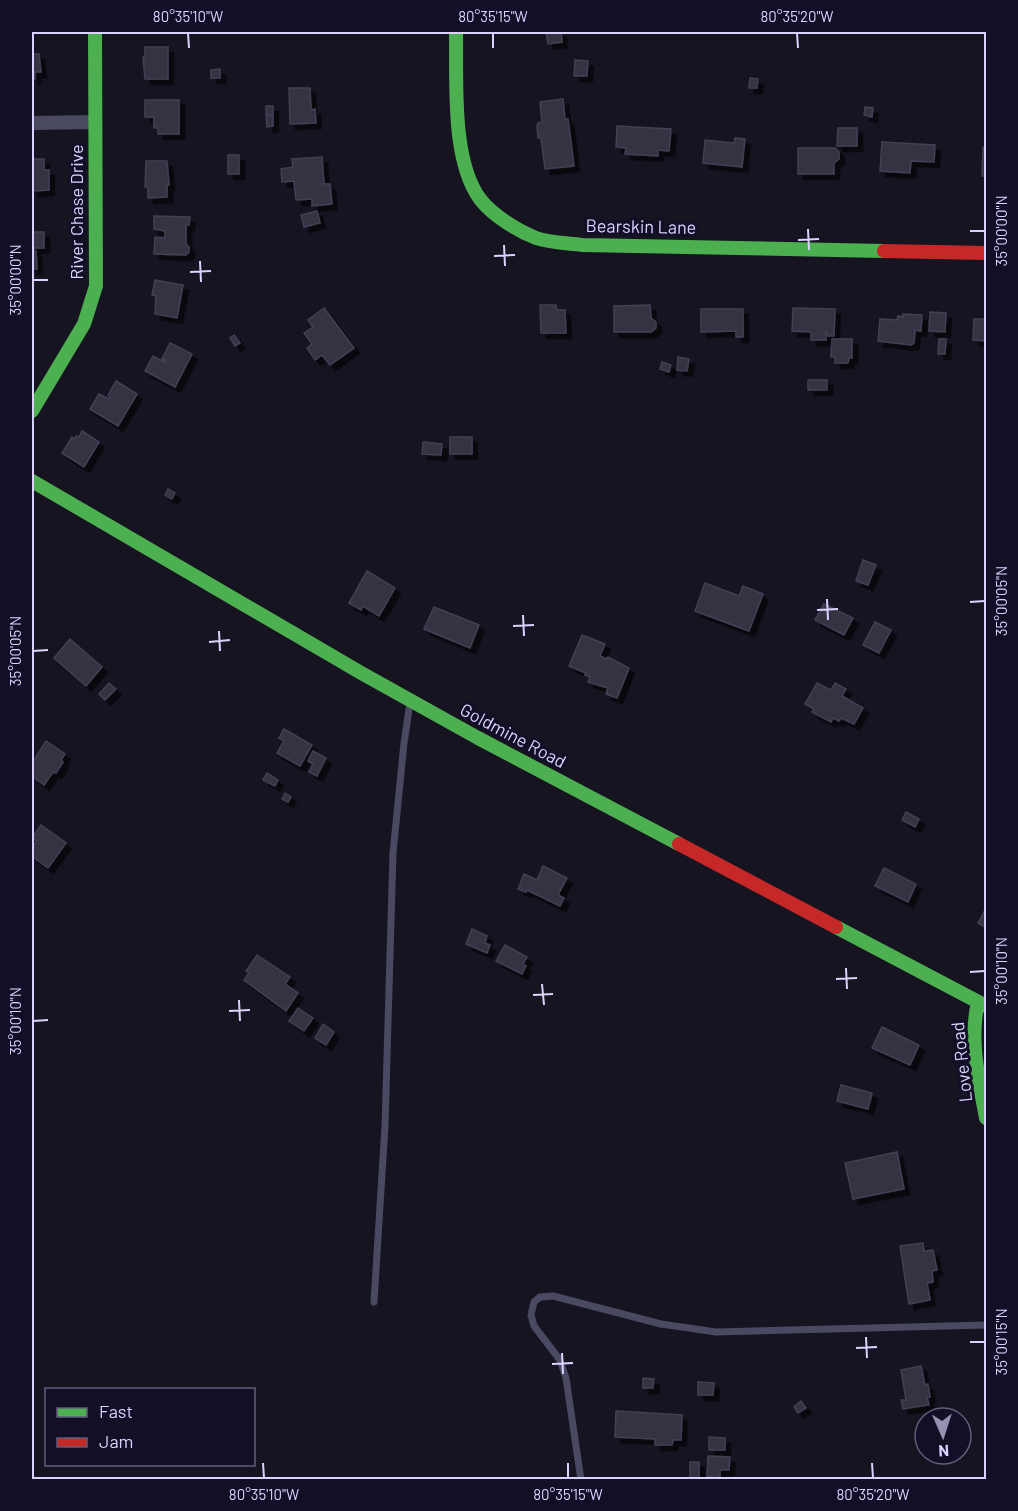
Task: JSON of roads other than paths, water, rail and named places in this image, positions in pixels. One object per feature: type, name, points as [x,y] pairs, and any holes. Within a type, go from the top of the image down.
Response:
[{"type":"street","name":"River Chase Drive","points":[[32,411],[84,324],[96,286],[94,32]]},
{"type":"street","name":"Bearskin Lane","points":[[456,32],[458,127],[463,162],[480,199],[508,224],[538,239],[582,244],[987,253]]},
{"type":"street","points":[[32,123],[95,122]]},
{"type":"street","name":"Goldmine Road","points":[[32,481],[410,701],[982,1004]]},
{"type":"street","name":"Love Road","points":[[982,1004],[973,1017],[975,1053],[987,1118]]},
{"type":"lane","points":[[374,1302],[385,1126],[393,853],[410,701]]},
{"type":"lane","points":[[581,1479],[566,1378],[560,1360],[534,1326],[531,1314],[534,1302],[540,1297],[553,1296],[661,1324],[716,1332],[987,1325]]}]
